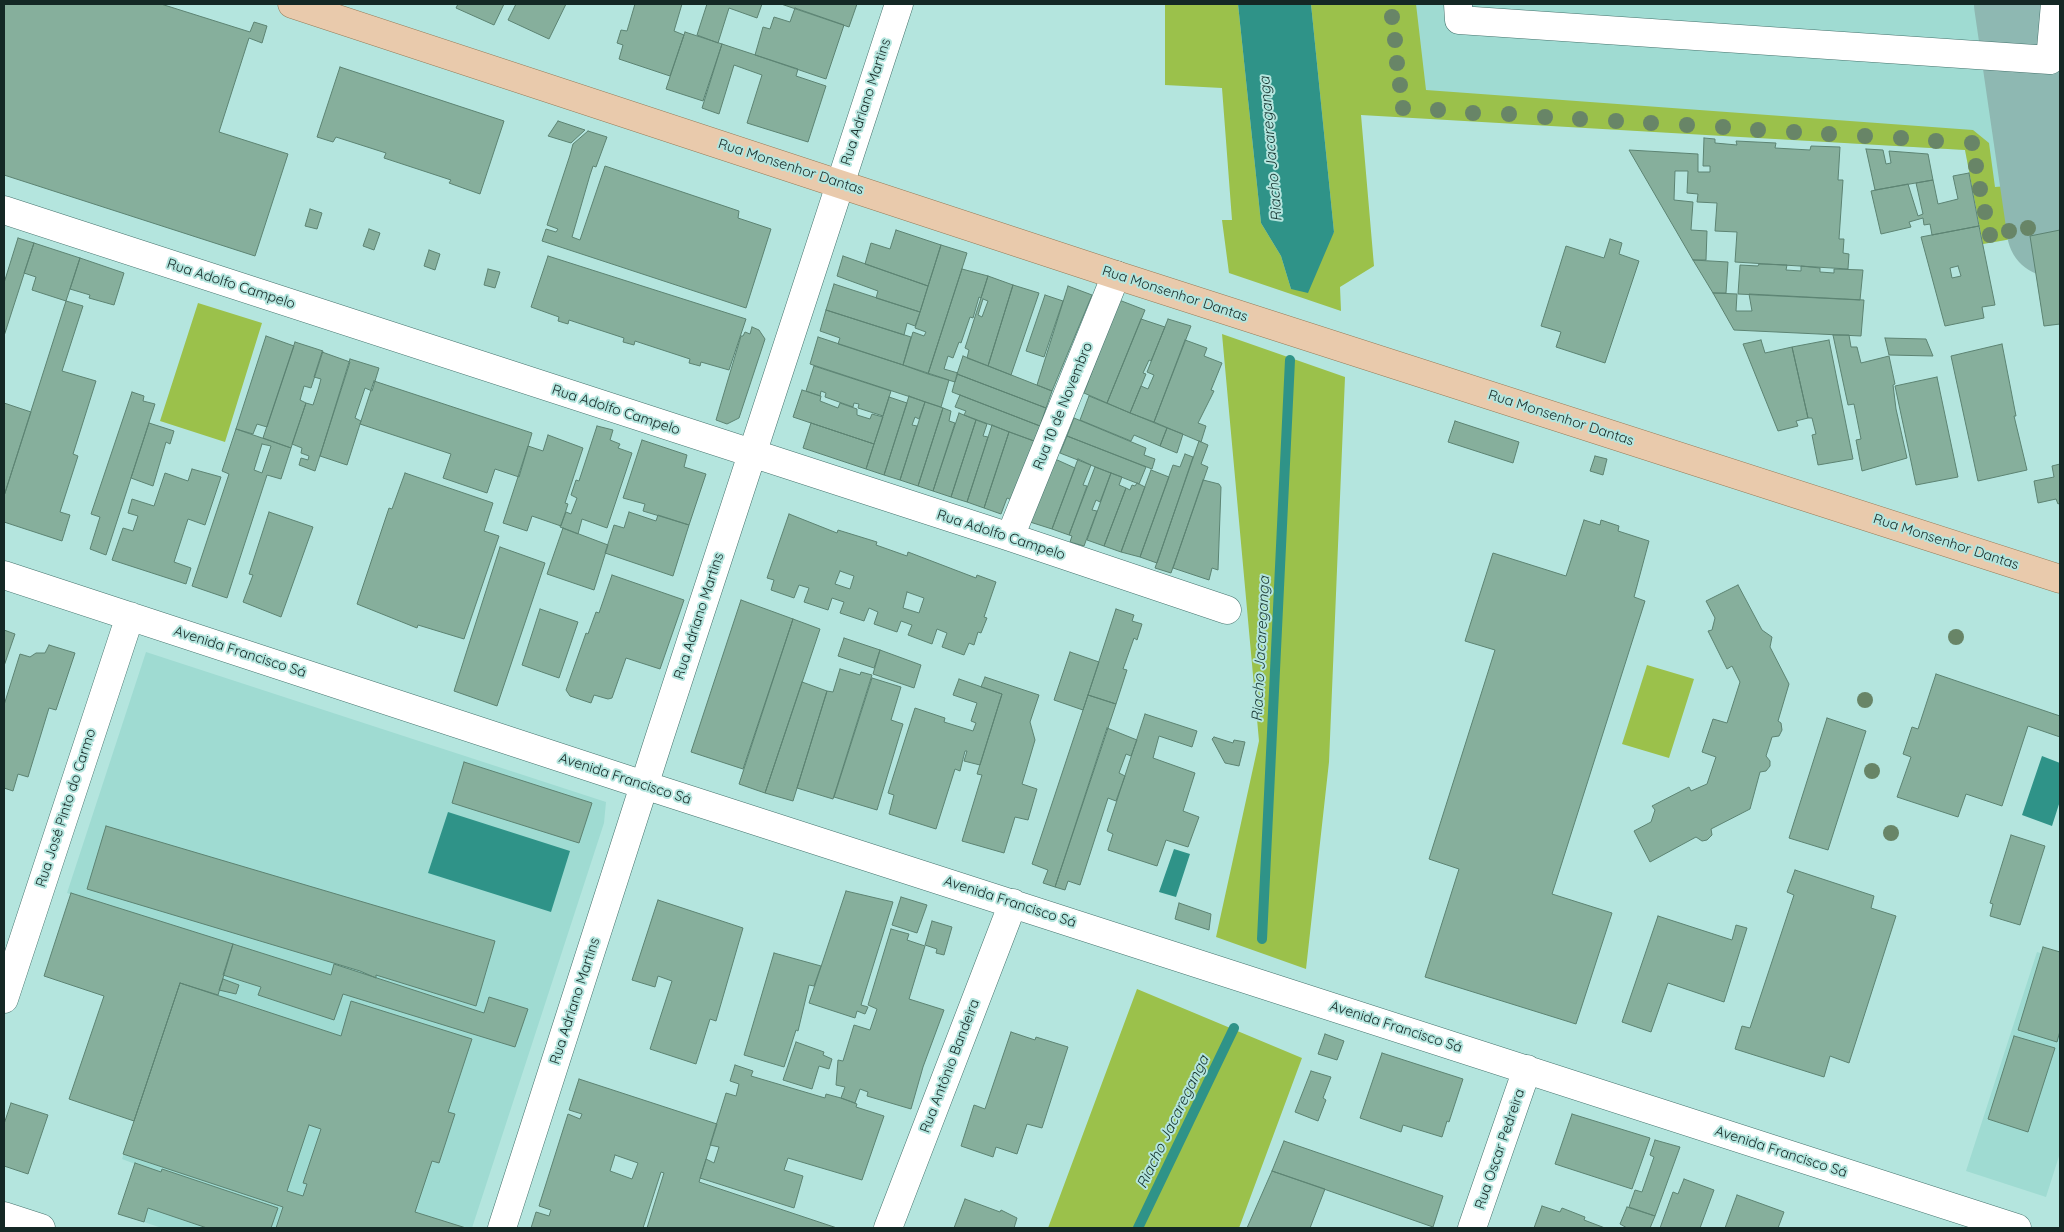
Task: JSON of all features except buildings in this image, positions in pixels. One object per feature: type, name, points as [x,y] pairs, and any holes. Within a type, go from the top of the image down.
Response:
[{"type":"main road","name":"Rua Monsenhor Dantas","points":[[295,4],[1116,275],[2060,579]]},
{"type":"street","name":"Rua Adriano Martins","points":[[502,1228],[644,785],[899,4]]},
{"type":"street","points":[[1458,4],[1459,20],[2050,60],[2055,4]]},
{"type":"street","name":"Rua Adolfo Campelo","points":[[4,210],[1010,537],[1228,610]]},
{"type":"street","name":"Rua 10 de Novembro","points":[[1010,537],[1116,275]]},
{"type":"street","name":"Avenida Francisco Sá","points":[[4,575],[644,785],[2018,1228]]},
{"type":"street","name":"Rua José Pinto do Carmo","points":[[4,999],[130,616]]},
{"type":"street","name":"Rua Antônio Bandeira","points":[[888,1228],[1014,903]]},
{"type":"street","name":"Rua Oscar Pedreira","points":[[1472,1228],[1527,1069]]},
{"type":"street","points":[[4,1216],[41,1228]]},
{"type":"shaded area","points":[[1382,4],[2060,4],[2060,324],[2044,326],[2030,236],[1983,244],[1965,150],[1395,116]]},
{"type":"shaded area","points":[[146,652],[606,802],[604,823],[472,1228],[162,1228],[119,1214],[135,1164],[122,1159],[195,935],[67,893]]},
{"type":"shaded area","points":[[2037,952],[2060,959],[2060,1153],[2046,1197],[1966,1171]]},
{"type":"green space","points":[[1165,4],[1238,4],[1261,223],[1281,256],[1291,289],[1334,232],[1311,4],[1416,4],[1426,90],[1973,130],[1989,143],[1995,187],[2033,184],[2040,234],[1983,244],[1965,150],[1361,115],[1374,266],[1340,287],[1341,311],[1229,273],[1222,220],[1232,220],[1222,88],[1165,85]]},
{"type":"green space","points":[[198,303],[262,323],[225,442],[160,421]]},
{"type":"green space","points":[[1222,334],[1345,377],[1329,762],[1306,969],[1216,937],[1259,741]]},
{"type":"green space","points":[[1647,665],[1694,679],[1669,758],[1622,744]]},
{"type":"green space","points":[[1137,989],[1302,1058],[1239,1228],[1048,1228]]},
{"type":"water","points":[[1238,4],[1311,4],[1334,232],[1308,293],[1291,289],[1281,256],[1261,223]]},
{"type":"water","points":[[2042,756],[2060,763],[2060,801],[2052,826],[2022,815]]},
{"type":"water","points":[[448,812],[570,851],[551,912],[428,873]]},
{"type":"water","points":[[1174,849],[1190,854],[1176,897],[1159,892]]},
{"type":"waterway","name":"Riacho Jacareganga","points":[[1262,939],[1290,360]]},
{"type":"waterway","name":"Riacho Jacareganga","points":[[1138,1228],[1234,1028]]},
{"type":"taxiway","points":[[2020,4],[2053,231]]}]
